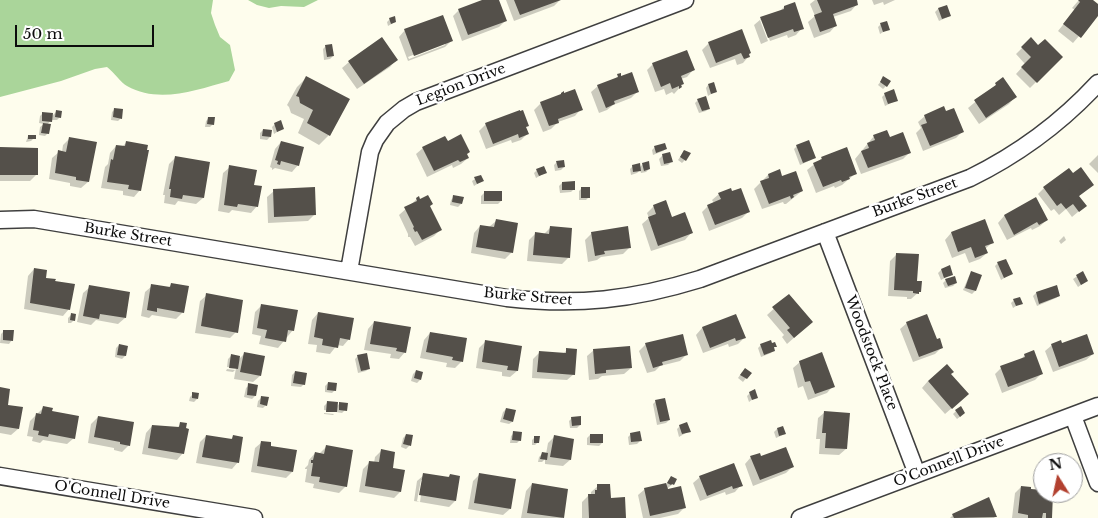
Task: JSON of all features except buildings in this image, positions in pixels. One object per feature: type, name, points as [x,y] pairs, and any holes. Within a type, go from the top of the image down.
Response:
[{"type":"street","name":"Legion Drive","points":[[349,272],[370,152],[380,131],[395,116],[416,102],[685,0]]},
{"type":"street","name":"Burke Street","points":[[0,220],[34,219],[533,301],[604,300],[642,295],[671,288],[970,178],[995,166],[1059,122],[1098,83]]},
{"type":"street","name":"Woodstock Place","points":[[825,232],[917,474]]},
{"type":"street","name":"O'Connell Drive","points":[[800,518],[1098,406]]},
{"type":"street","points":[[1072,416],[1098,483]]},
{"type":"street","name":"O'Connell Drive","points":[[0,476],[254,518]]},
{"type":"green space","points":[[0,0],[213,0],[211,13],[220,37],[230,45],[235,70],[229,81],[178,94],[165,95],[139,91],[127,86],[107,67],[0,97]]},
{"type":"green space","points":[[248,0],[318,0],[304,7],[281,6],[269,8]]}]
